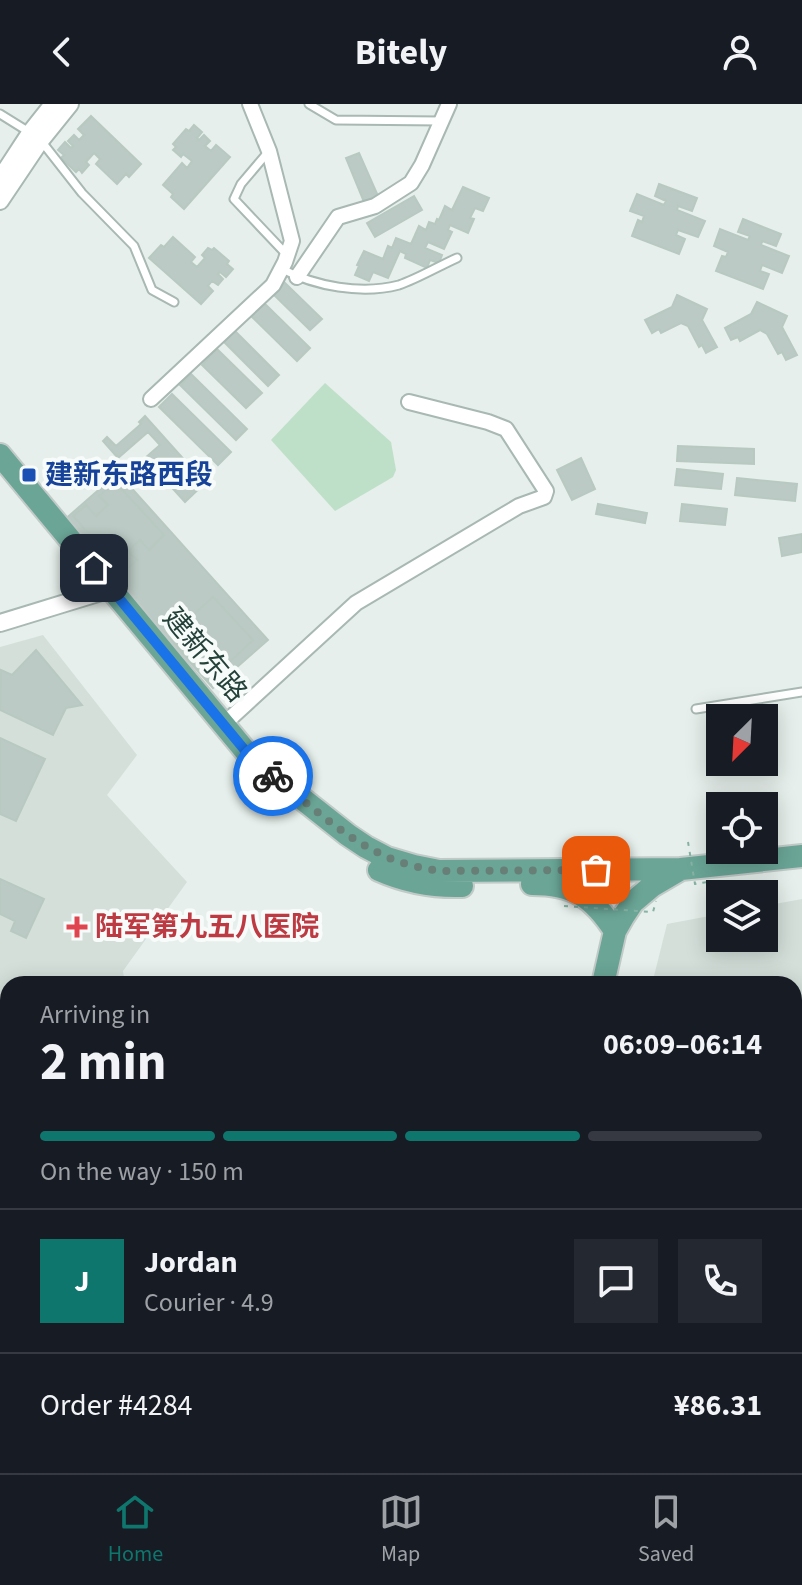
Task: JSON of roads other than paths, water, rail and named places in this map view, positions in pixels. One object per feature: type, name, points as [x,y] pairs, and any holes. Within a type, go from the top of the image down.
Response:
[{"type":"main road","name":"建新东路","points":[[0,455],[243,771],[339,848],[384,872],[436,887],[535,883],[572,889],[595,904],[615,931]]},
{"type":"main road","name":"建新东路","points":[[0,478],[224,724],[253,760],[348,835],[387,858],[439,871],[681,869],[802,856]]},
{"type":"main road","points":[[605,976],[615,931],[633,902],[652,886],[681,869]]},
{"type":"street","points":[[0,201],[53,104]]},
{"type":"street","points":[[0,179],[70,104]]},
{"type":"street","points":[[151,399],[273,285],[292,241],[269,151],[250,104]]},
{"type":"street","points":[[297,277],[338,217],[375,206],[411,183],[449,104]]},
{"type":"street","points":[[224,724],[356,603],[519,506],[544,497],[546,491],[506,429],[409,402]]},
{"type":"street","points":[[0,623],[103,592]]},
{"type":"lane","points":[[309,104],[336,120],[441,121]]},
{"type":"lane","points":[[0,114],[36,137],[82,193],[134,246],[152,290],[174,302]]},
{"type":"lane","points":[[269,151],[241,184],[234,199],[297,277],[351,290],[399,285],[457,258]]},
{"type":"lane","points":[[696,709],[802,692]]},
{"type":"place","name":"建新东路西段","points":[[29,475]]},
{"type":"place","name":"陆军第九五八医院","points":[[77,927]]}]
